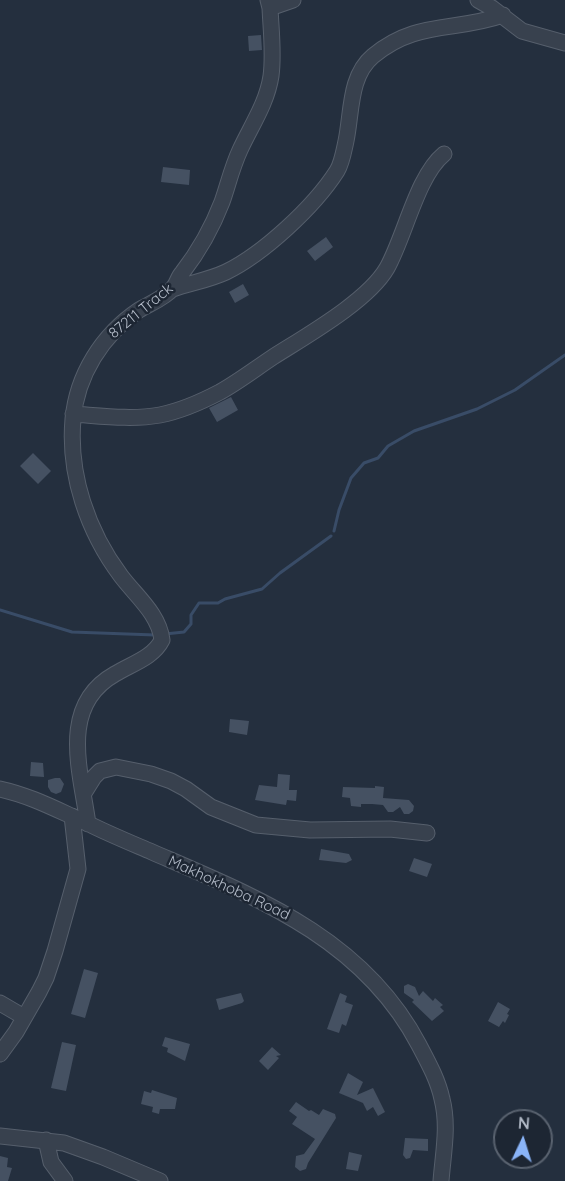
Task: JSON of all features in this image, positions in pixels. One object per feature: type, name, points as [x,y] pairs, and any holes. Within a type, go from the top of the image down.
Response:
[{"type":"street","points":[[269,4],[293,0]]},
{"type":"street","points":[[478,0],[503,15],[522,32],[565,43]]},
{"type":"street","name":"87211 Track","points":[[88,824],[78,745],[82,708],[94,688],[113,674],[153,652],[161,635],[157,620],[121,576],[94,532],[85,508],[72,442],[73,414],[79,385],[102,344],[136,312],[173,289],[210,228],[239,151],[267,96],[271,74],[269,4]]},
{"type":"street","points":[[173,289],[224,273],[253,257],[303,212],[338,170],[354,84],[361,69],[372,56],[398,39],[415,32],[487,21],[503,15]]},
{"type":"street","points":[[73,414],[143,417],[160,415],[195,404],[220,392],[326,322],[376,284],[388,266],[427,176],[436,161],[444,154]]},
{"type":"street","points":[[84,793],[100,771],[116,767],[151,774],[171,781],[211,807],[256,825],[279,829],[381,829],[427,833]]},
{"type":"street","name":"Makhokhoba Road","points":[[0,789],[43,802],[271,905],[310,928],[368,975],[406,1022],[438,1084],[446,1131],[441,1181]]},
{"type":"street","points":[[0,1054],[16,1032],[46,978],[78,869],[72,816]]},
{"type":"street","points":[[0,1003],[24,1017]]},
{"type":"street","points":[[0,1136],[46,1140],[83,1149],[160,1181]]},
{"type":"street","points":[[46,1140],[51,1162],[65,1181]]},
{"type":"building","points":[[261,35],[262,50],[249,51],[248,36]]},
{"type":"building","points":[[163,167],[190,170],[189,185],[161,182]]},
{"type":"building","points":[[326,237],[333,247],[315,261],[307,251]]},
{"type":"building","points":[[243,284],[249,295],[235,303],[229,292]]},
{"type":"building","points":[[231,397],[238,410],[217,422],[209,408]]},
{"type":"building","points":[[33,453],[51,471],[38,484],[20,466]]},
{"type":"building","points":[[230,719],[249,721],[247,735],[229,732]]},
{"type":"building","points":[[31,762],[43,763],[44,777],[30,776]]},
{"type":"building","points":[[278,774],[290,775],[289,790],[297,790],[296,801],[287,800],[286,805],[255,800],[259,785],[277,787]]},
{"type":"building","points":[[60,778],[64,784],[61,792],[56,794],[48,787],[48,780]]},
{"type":"building","points":[[375,786],[384,787],[383,798],[409,800],[414,806],[413,811],[404,814],[400,807],[393,812],[388,812],[383,805],[351,806],[350,798],[342,797],[343,787],[375,788]]},
{"type":"building","points":[[321,849],[349,854],[352,860],[346,863],[319,860]]},
{"type":"building","points":[[414,858],[432,864],[427,877],[409,871]]},
{"type":"building","points":[[84,969],[98,973],[85,1018],[71,1014]]},
{"type":"building","points":[[408,984],[415,987],[419,996],[423,991],[433,1001],[435,998],[443,1005],[440,1007],[444,1011],[432,1021],[412,1002],[414,1000],[404,993],[404,986]]},
{"type":"building","points":[[241,993],[244,1001],[242,1003],[219,1010],[216,999]]},
{"type":"building","points":[[340,993],[347,996],[345,1002],[353,1005],[346,1026],[342,1024],[339,1033],[327,1029]]},
{"type":"building","points":[[498,1002],[510,1009],[505,1023],[503,1021],[499,1027],[488,1021]]},
{"type":"building","points":[[165,1037],[190,1044],[185,1061],[167,1052],[168,1048],[162,1046]]},
{"type":"building","points":[[62,1042],[76,1045],[66,1091],[51,1088]]},
{"type":"building","points":[[272,1047],[281,1055],[276,1056],[279,1058],[268,1070],[259,1061]]},
{"type":"building","points":[[348,1073],[363,1082],[357,1095],[373,1088],[385,1112],[378,1116],[373,1107],[367,1111],[363,1103],[339,1093]]},
{"type":"building","points":[[152,1090],[177,1098],[175,1109],[160,1109],[159,1114],[152,1112],[153,1107],[141,1104],[144,1091],[151,1093]]},
{"type":"building","points":[[296,1102],[319,1115],[323,1109],[335,1114],[336,1118],[306,1169],[300,1171],[295,1167],[296,1156],[304,1154],[315,1139],[292,1124],[297,1117],[289,1111]]},
{"type":"building","points":[[405,1138],[428,1139],[428,1151],[413,1150],[410,1158],[406,1159],[403,1155]]},
{"type":"building","points":[[349,1152],[362,1155],[358,1171],[346,1169]]},
{"type":"building","points":[[0,1156],[8,1158],[7,1167],[12,1168],[8,1181],[0,1181]]},
{"type":"waterway","points":[[334,531],[351,478],[364,463],[378,458],[388,446],[414,431],[477,409],[515,390],[565,355]]},
{"type":"waterway","points":[[165,634],[184,632],[191,624],[191,615],[199,603],[218,603],[262,589],[331,536]]},
{"type":"waterway","points":[[0,610],[72,632],[155,635]]}]
